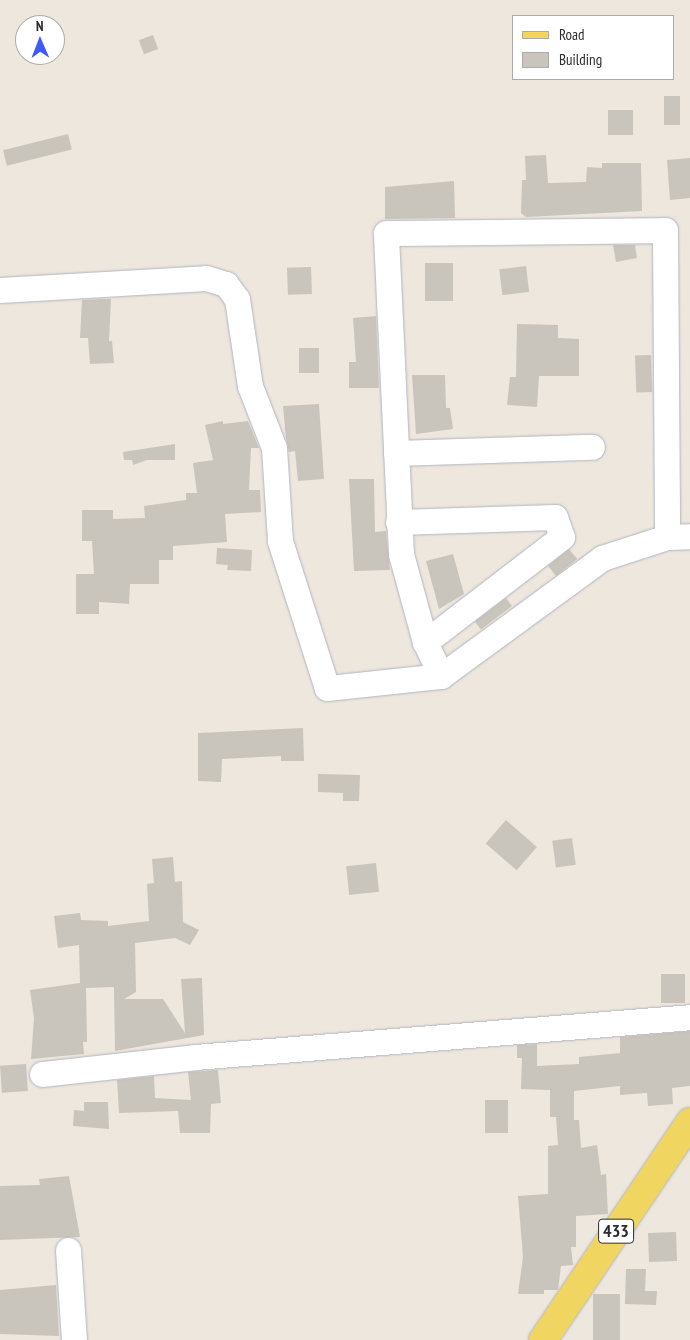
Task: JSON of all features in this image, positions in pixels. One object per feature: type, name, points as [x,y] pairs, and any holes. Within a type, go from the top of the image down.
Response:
[{"type":"main road","name":"433","points":[[543,1340],[690,1122]]},
{"type":"street","points":[[0,290],[206,278],[226,284],[237,299],[250,386],[274,448],[280,541],[327,688],[441,676],[602,558],[678,537],[665,230],[386,233],[398,522],[401,554],[425,642],[441,676]]},
{"type":"street","points":[[396,453],[592,447]]},
{"type":"street","points":[[398,522],[555,517],[562,538],[425,642]]},
{"type":"street","points":[[42,1074],[195,1057],[690,1017]]},
{"type":"street","points":[[68,1250],[74,1340]]},
{"type":"building","points":[[153,35],[158,49],[144,54],[139,40]]},
{"type":"building","points":[[664,96],[680,96],[680,125],[664,125]]},
{"type":"building","points":[[608,110],[633,110],[633,135],[608,135]]},
{"type":"building","points":[[68,134],[72,150],[7,166],[3,150]]},
{"type":"building","points":[[546,155],[548,183],[586,182],[587,167],[602,168],[602,163],[641,163],[642,211],[526,217],[521,213],[522,180],[526,180],[525,156]]},
{"type":"building","points":[[690,158],[690,198],[670,200],[667,160]]},
{"type":"building","points":[[454,181],[455,218],[385,219],[385,187]]},
{"type":"building","points":[[613,245],[635,245],[637,258],[616,262]]},
{"type":"building","points":[[425,263],[453,263],[453,301],[425,301]]},
{"type":"building","points":[[526,266],[529,292],[502,295],[499,269]]},
{"type":"building","points":[[311,267],[312,294],[288,295],[287,268]]},
{"type":"building","points":[[111,299],[109,341],[112,341],[114,363],[90,364],[88,338],[80,338],[82,300]]},
{"type":"building","points":[[376,316],[379,388],[349,388],[349,362],[356,362],[353,318]]},
{"type":"building","points":[[517,324],[558,325],[558,338],[579,339],[579,376],[539,376],[537,407],[507,405],[510,377],[516,377]]},
{"type":"building","points":[[299,348],[319,348],[319,373],[299,373]]},
{"type":"building","points":[[651,355],[652,392],[636,393],[635,356]]},
{"type":"building","points":[[412,375],[445,375],[446,408],[450,408],[453,429],[416,434]]},
{"type":"building","points":[[319,404],[324,479],[298,481],[295,451],[289,452],[286,439],[283,406]]},
{"type":"building","points":[[223,421],[223,424],[248,421],[259,448],[251,448],[249,490],[260,490],[261,512],[225,514],[227,542],[173,546],[173,560],[159,560],[159,584],[130,584],[129,604],[99,602],[99,614],[76,614],[76,574],[94,574],[92,541],[82,541],[82,510],[113,510],[113,519],[145,518],[144,506],[186,500],[186,493],[197,493],[193,463],[213,460],[205,425]]},
{"type":"building","points":[[175,444],[175,460],[147,460],[133,465],[132,460],[124,460],[123,452]]},
{"type":"building","points":[[349,479],[374,479],[375,532],[386,531],[390,570],[354,571]]},
{"type":"building","points":[[217,548],[252,550],[251,571],[227,570],[228,565],[216,564]]},
{"type":"building","points":[[569,549],[577,559],[556,576],[548,566]]},
{"type":"building","points":[[453,554],[464,594],[439,609],[426,561]]},
{"type":"building","points":[[506,598],[512,606],[481,629],[475,621]]},
{"type":"building","points":[[303,728],[304,761],[281,761],[281,756],[222,759],[221,782],[198,781],[198,733]]},
{"type":"building","points":[[318,774],[360,775],[359,801],[343,801],[343,793],[318,792]]},
{"type":"building","points":[[506,820],[537,847],[517,870],[486,843]]},
{"type":"building","points":[[572,838],[576,865],[556,868],[552,841]]},
{"type":"building","points":[[173,857],[175,882],[182,881],[183,922],[199,930],[190,945],[175,938],[135,943],[136,992],[124,999],[163,999],[185,1033],[181,979],[202,978],[204,1035],[115,1051],[114,987],[86,988],[87,1042],[83,1042],[84,1054],[31,1059],[34,1018],[30,990],[80,983],[79,945],[58,948],[54,916],[80,913],[81,920],[108,921],[108,926],[149,921],[147,884],[154,883],[152,859]]},
{"type":"building","points":[[376,863],[379,892],[349,895],[346,866]]},
{"type":"building","points":[[661,974],[685,974],[685,1003],[661,1003]]},
{"type":"building","points":[[690,1031],[690,1086],[672,1088],[673,1104],[648,1106],[647,1093],[620,1095],[620,1086],[574,1091],[574,1120],[579,1120],[581,1148],[597,1145],[601,1175],[606,1174],[608,1214],[576,1216],[576,1247],[571,1247],[573,1265],[561,1266],[558,1290],[544,1290],[544,1294],[518,1294],[523,1257],[518,1196],[548,1194],[548,1146],[558,1145],[556,1117],[550,1117],[550,1090],[521,1089],[522,1058],[517,1058],[517,1045],[537,1044],[537,1066],[579,1064],[579,1057],[620,1053],[620,1037]]},
{"type":"building","points":[[26,1064],[28,1091],[2,1093],[0,1066]]},
{"type":"building","points":[[218,1070],[221,1103],[211,1104],[210,1133],[180,1133],[178,1111],[119,1113],[117,1080],[154,1076],[155,1098],[191,1100],[188,1072]]},
{"type":"building","points":[[485,1100],[508,1100],[508,1133],[485,1133]]},
{"type":"building","points":[[84,1102],[108,1102],[109,1129],[73,1126],[74,1110],[84,1111]]},
{"type":"building","points":[[69,1176],[80,1237],[0,1240],[0,1186],[40,1185],[39,1179]]},
{"type":"building","points":[[676,1232],[677,1261],[649,1262],[648,1233]]},
{"type":"building","points":[[626,1269],[646,1269],[645,1291],[657,1291],[656,1305],[625,1304]]},
{"type":"building","points":[[56,1285],[59,1336],[0,1334],[0,1290]]},
{"type":"building","points":[[593,1294],[620,1294],[620,1340],[593,1340]]}]
